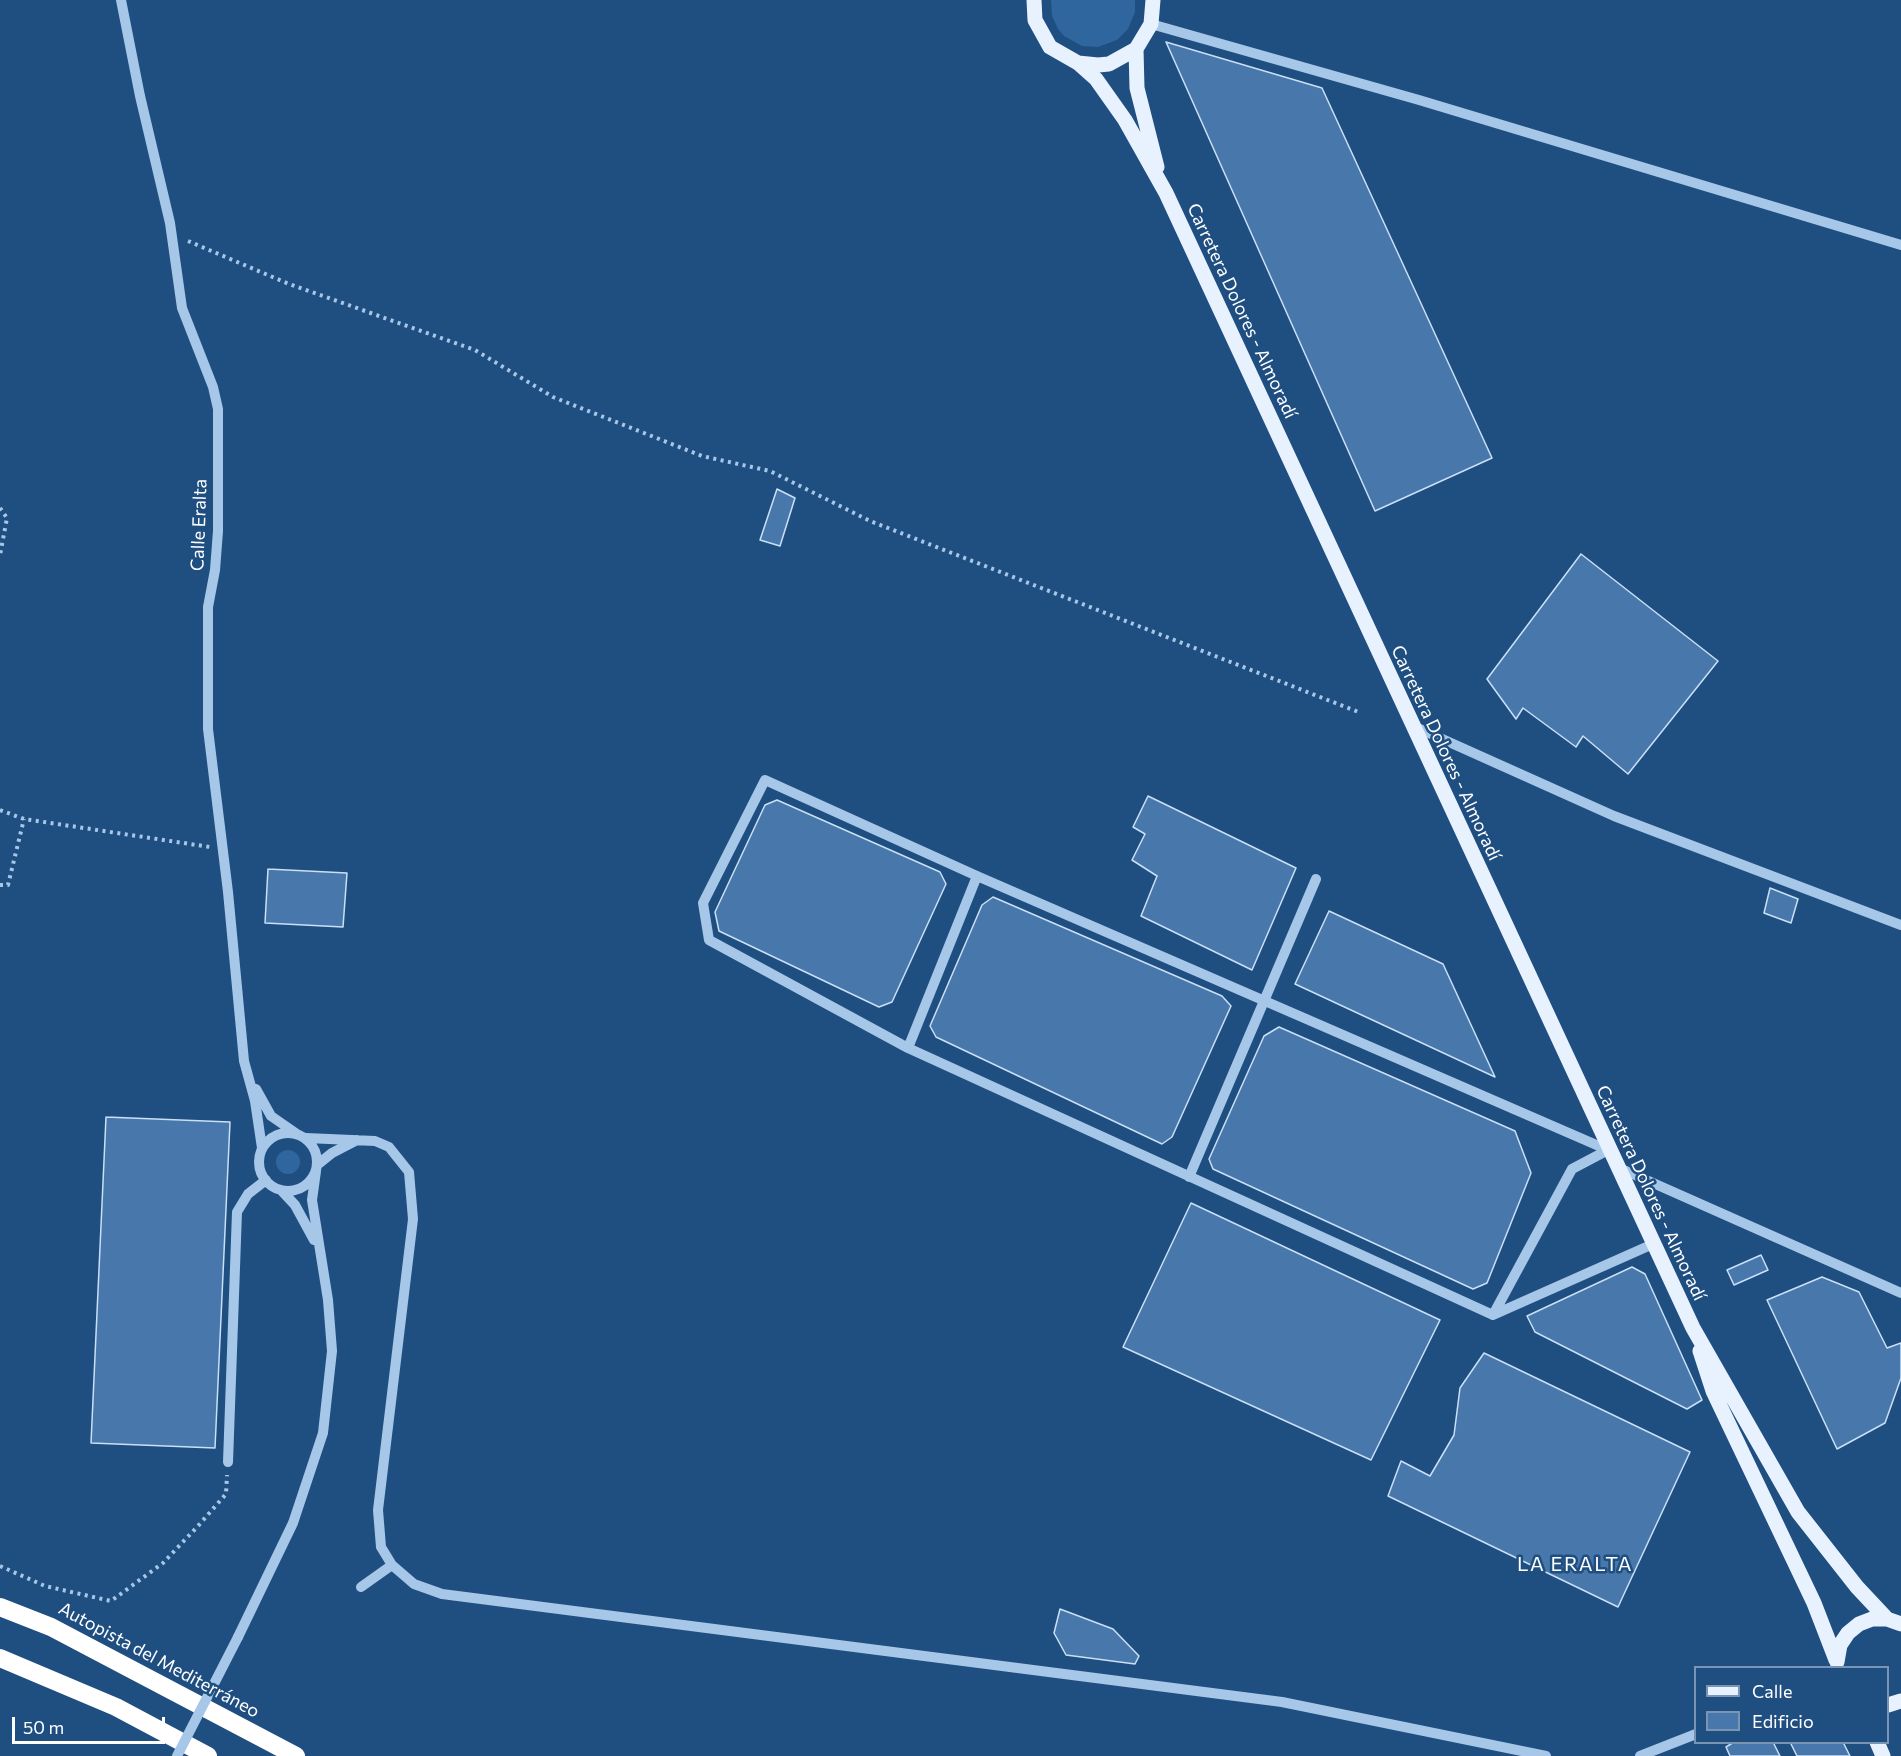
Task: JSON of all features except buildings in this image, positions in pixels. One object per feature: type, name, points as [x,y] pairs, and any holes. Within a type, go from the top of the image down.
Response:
[{"type":"highway","name":"Autopista del Mediterráneo","points":[[0,1607],[51,1627],[296,1756]]},
{"type":"highway","points":[[0,1658],[116,1707],[207,1756]]},
{"type":"main road","points":[[1034,0],[1035,20],[1041,34],[1050,47],[1078,63],[1096,79],[1125,120],[1166,192]]},
{"type":"main road","points":[[1078,63],[1109,64],[1136,49],[1151,24],[1153,0]]},
{"type":"main road","points":[[1136,49],[1137,88],[1166,192]]},
{"type":"main road","name":"Carretera Dolores - Almoradí","points":[[1166,192],[1608,1150],[1693,1328],[1798,1512],[1857,1587],[1894,1621]]},
{"type":"main road","name":"Carretera Dolores - Almoradí","points":[[1693,1328],[1713,1391],[1814,1603],[1837,1664]]},
{"type":"main road","points":[[1837,1664],[1840,1645],[1848,1633],[1859,1624],[1872,1619],[1894,1621]]},
{"type":"street","name":"Calle Eralta","points":[[121,0],[140,96],[164,192],[182,308],[213,387],[218,410],[218,531],[215,570],[208,608],[208,729],[244,1061]]},
{"type":"street","points":[[1151,24],[1419,100],[1901,245]]},
{"type":"street","points":[[1411,725],[1614,816],[1901,925]]},
{"type":"street","points":[[1608,1150],[1265,999],[977,876],[765,780],[703,903],[709,940],[908,1048],[1493,1315],[1653,1244]]},
{"type":"street","points":[[908,1048],[977,876]]},
{"type":"street","points":[[1189,1176],[1316,879]]},
{"type":"street","points":[[177,1756],[293,1523],[323,1433],[332,1351],[328,1300],[312,1200],[316,1168],[315,1150],[302,1136],[271,1116],[244,1061]]},
{"type":"street","points":[[244,1061],[255,1101],[262,1148],[259,1165],[266,1180],[282,1190],[294,1205],[321,1254]]},
{"type":"street","points":[[262,1148],[274,1137],[290,1133],[302,1136],[360,1138],[389,1147],[409,1172],[413,1219],[378,1510],[381,1547],[392,1566],[414,1584],[442,1594],[1282,1702],[1546,1756]]},
{"type":"street","points":[[282,1190],[298,1189],[306,1185],[316,1168],[332,1153],[360,1138]]},
{"type":"street","points":[[1493,1315],[1572,1169],[1608,1150]]},
{"type":"street","points":[[1617,1167],[1901,1293]]},
{"type":"street","points":[[228,1462],[237,1212],[248,1194],[266,1180]]},
{"type":"street","points":[[362,1587],[392,1566]]},
{"type":"street","points":[[1640,1756],[1694,1734]]},
{"type":"path","points":[[171,233],[289,284],[474,350],[553,397],[702,456],[770,471],[870,521],[1361,713]]},
{"type":"path","points":[[0,508],[7,518],[0,555]]},
{"type":"path","points":[[0,810],[24,819],[222,849]]},
{"type":"path","points":[[0,885],[8,885],[24,819]]},
{"type":"path","points":[[0,1566],[45,1586],[111,1601],[163,1563],[226,1494],[228,1462]]},
{"type":"shaded area","points":[[1051,0],[1135,0],[1135,12],[1128,29],[1117,40],[1098,47],[1082,46],[1064,36],[1058,29],[1052,16]]},
{"type":"shaded area","points":[[288,1150],[297,1153],[300,1162],[297,1171],[288,1174],[279,1171],[276,1162],[279,1153]]},
{"type":"district","name":"LA ERALTA","points":[[1575,1564]]}]
